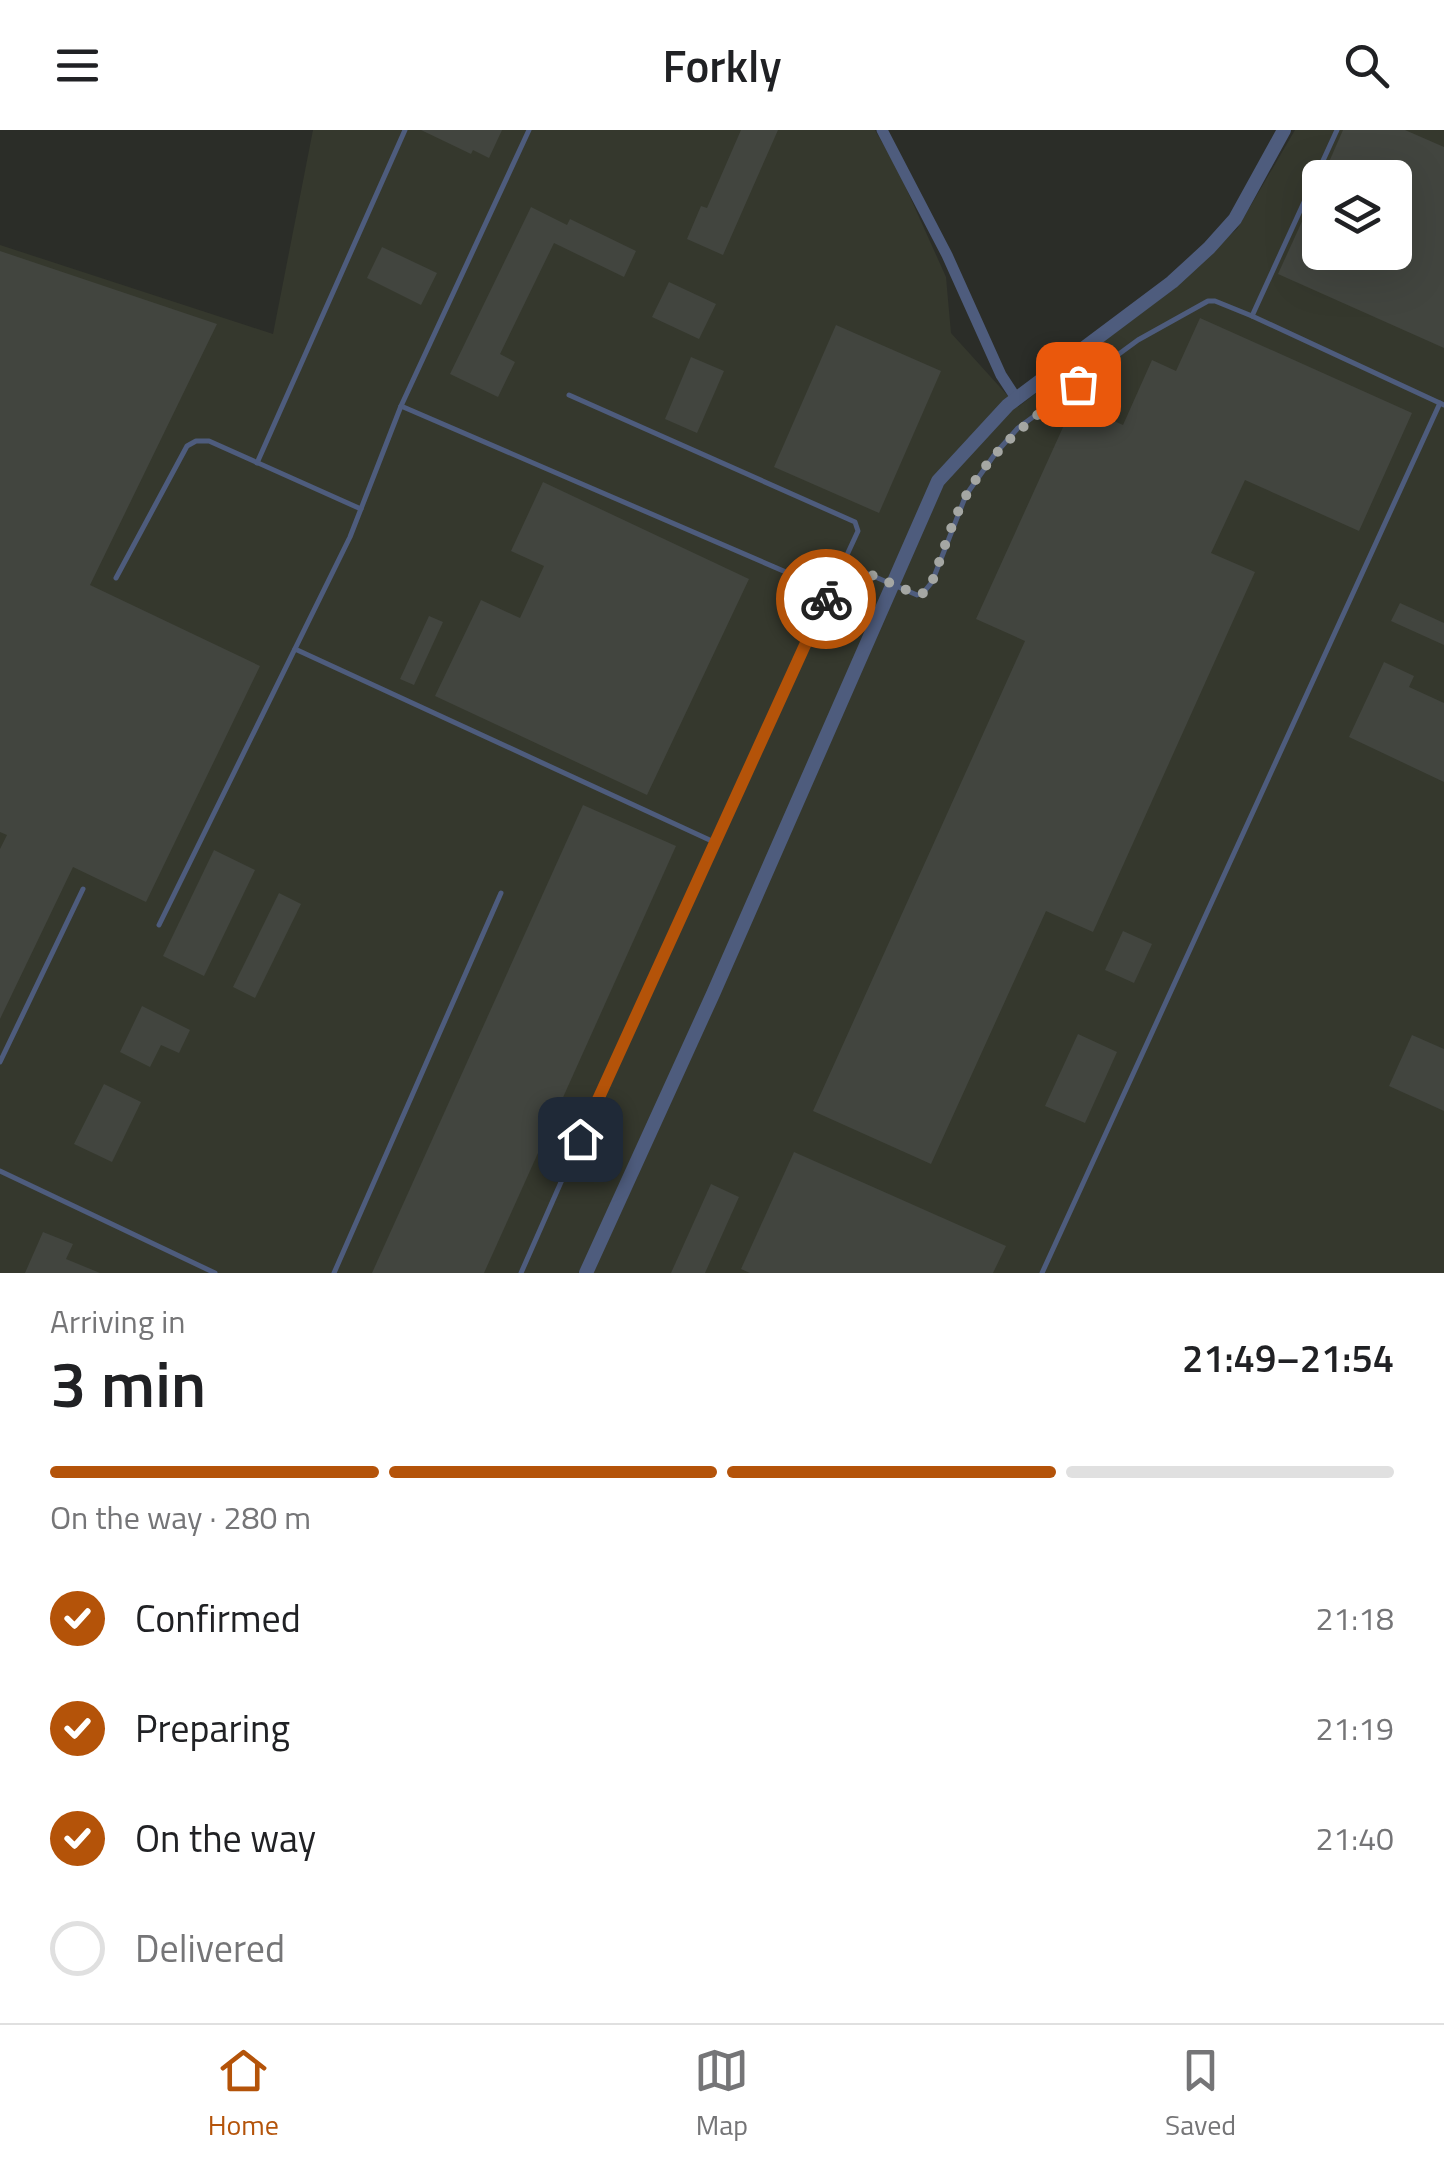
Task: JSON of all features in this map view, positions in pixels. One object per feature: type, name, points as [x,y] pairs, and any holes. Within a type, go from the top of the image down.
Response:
[{"type":"street","points":[[882,130],[947,255],[1001,375],[1016,398]]},
{"type":"street","points":[[586,1273],[938,481],[1016,398],[1172,282],[1209,248],[1235,220],[1284,130]]},
{"type":"lane","points":[[257,463],[405,130]]},
{"type":"lane","points":[[159,925],[361,509],[401,406],[528,130]]},
{"type":"lane","points":[[1252,316],[1337,130]]},
{"type":"lane","points":[[843,563],[916,594],[924,593],[932,582],[966,495],[1018,428],[1138,340],[1196,305],[1216,301],[1442,404],[1042,1273]]},
{"type":"lane","points":[[522,1273],[858,530],[855,522],[568,394]]},
{"type":"lane","points":[[401,406],[830,591]]},
{"type":"lane","points":[[116,578],[188,446],[196,441],[209,441],[361,509]]},
{"type":"lane","points":[[295,649],[714,842]]},
{"type":"lane","points":[[0,1062],[83,889]]},
{"type":"lane","points":[[334,1273],[501,892]]},
{"type":"lane","points":[[0,1171],[215,1273]]},
{"type":"shaded area","points":[[313,130],[875,130],[897,168],[946,277],[951,333],[1018,407],[1137,315],[1237,229],[1295,130],[1444,130],[1444,1273],[0,1273],[0,245],[273,334]]},
{"type":"building","points":[[421,130],[502,130],[489,158],[473,150],[471,154]]},
{"type":"building","points":[[741,130],[778,130],[723,255],[687,239],[701,206],[707,208]]},
{"type":"building","points":[[1343,130],[1405,130],[1444,147],[1444,348],[1278,274],[1302,221],[1302,270],[1412,270],[1412,160],[1330,160]]},
{"type":"building","points":[[531,207],[567,225],[570,219],[636,251],[624,277],[554,243],[500,354],[515,362],[498,397],[450,374]]},
{"type":"building","points":[[382,247],[437,273],[421,305],[367,278]]},
{"type":"building","points":[[0,251],[217,324],[90,585],[260,666],[146,902],[73,867],[0,1019],[0,849],[7,835],[0,832]]},
{"type":"building","points":[[669,282],[716,304],[699,339],[652,317]]},
{"type":"building","points":[[1200,318],[1412,413],[1359,531],[1245,480],[1211,553],[1255,572],[1093,932],[1046,911],[931,1164],[813,1111],[1025,641],[976,619],[1074,403],[1123,425],[1152,360],[1176,371]]},
{"type":"building","points":[[836,325],[941,371],[879,513],[774,467]]},
{"type":"building","points":[[691,357],[724,371],[697,433],[665,419]]},
{"type":"building","points":[[543,482],[749,579],[647,795],[435,696],[481,600],[520,618],[544,566],[511,551]]},
{"type":"building","points":[[1400,603],[1444,623],[1444,645],[1391,621]]},
{"type":"building","points":[[429,616],[443,622],[414,685],[400,679]]},
{"type":"building","points":[[1384,662],[1414,676],[1409,687],[1444,703],[1444,782],[1349,737]]},
{"type":"building","points":[[583,805],[676,846],[484,1273],[372,1273]]},
{"type":"building","points":[[214,850],[255,870],[204,976],[163,956]]},
{"type":"building","points":[[279,893],[301,904],[255,998],[233,987]]},
{"type":"building","points":[[1123,931],[1152,944],[1134,983],[1105,970]]},
{"type":"building","points":[[142,1006],[190,1030],[179,1053],[161,1045],[150,1067],[120,1052]]},
{"type":"building","points":[[1078,1034],[1117,1052],[1085,1123],[1045,1106]]},
{"type":"building","points":[[1412,1035],[1444,1049],[1444,1111],[1389,1086]]},
{"type":"building","points":[[104,1084],[141,1102],[112,1162],[74,1144]]},
{"type":"building","points":[[794,1152],[1006,1246],[993,1273],[750,1273],[741,1269]]},
{"type":"building","points":[[711,1184],[739,1197],[705,1273],[671,1273]]},
{"type":"building","points":[[43,1232],[73,1244],[66,1259],[100,1273],[25,1273]]},
{"type":"way so far","points":[[826,599],[843,563],[916,594],[924,593],[932,582],[966,495],[995,454],[1018,428],[1078,384]]},
{"type":"route","points":[[580,1139],[826,599]]}]
